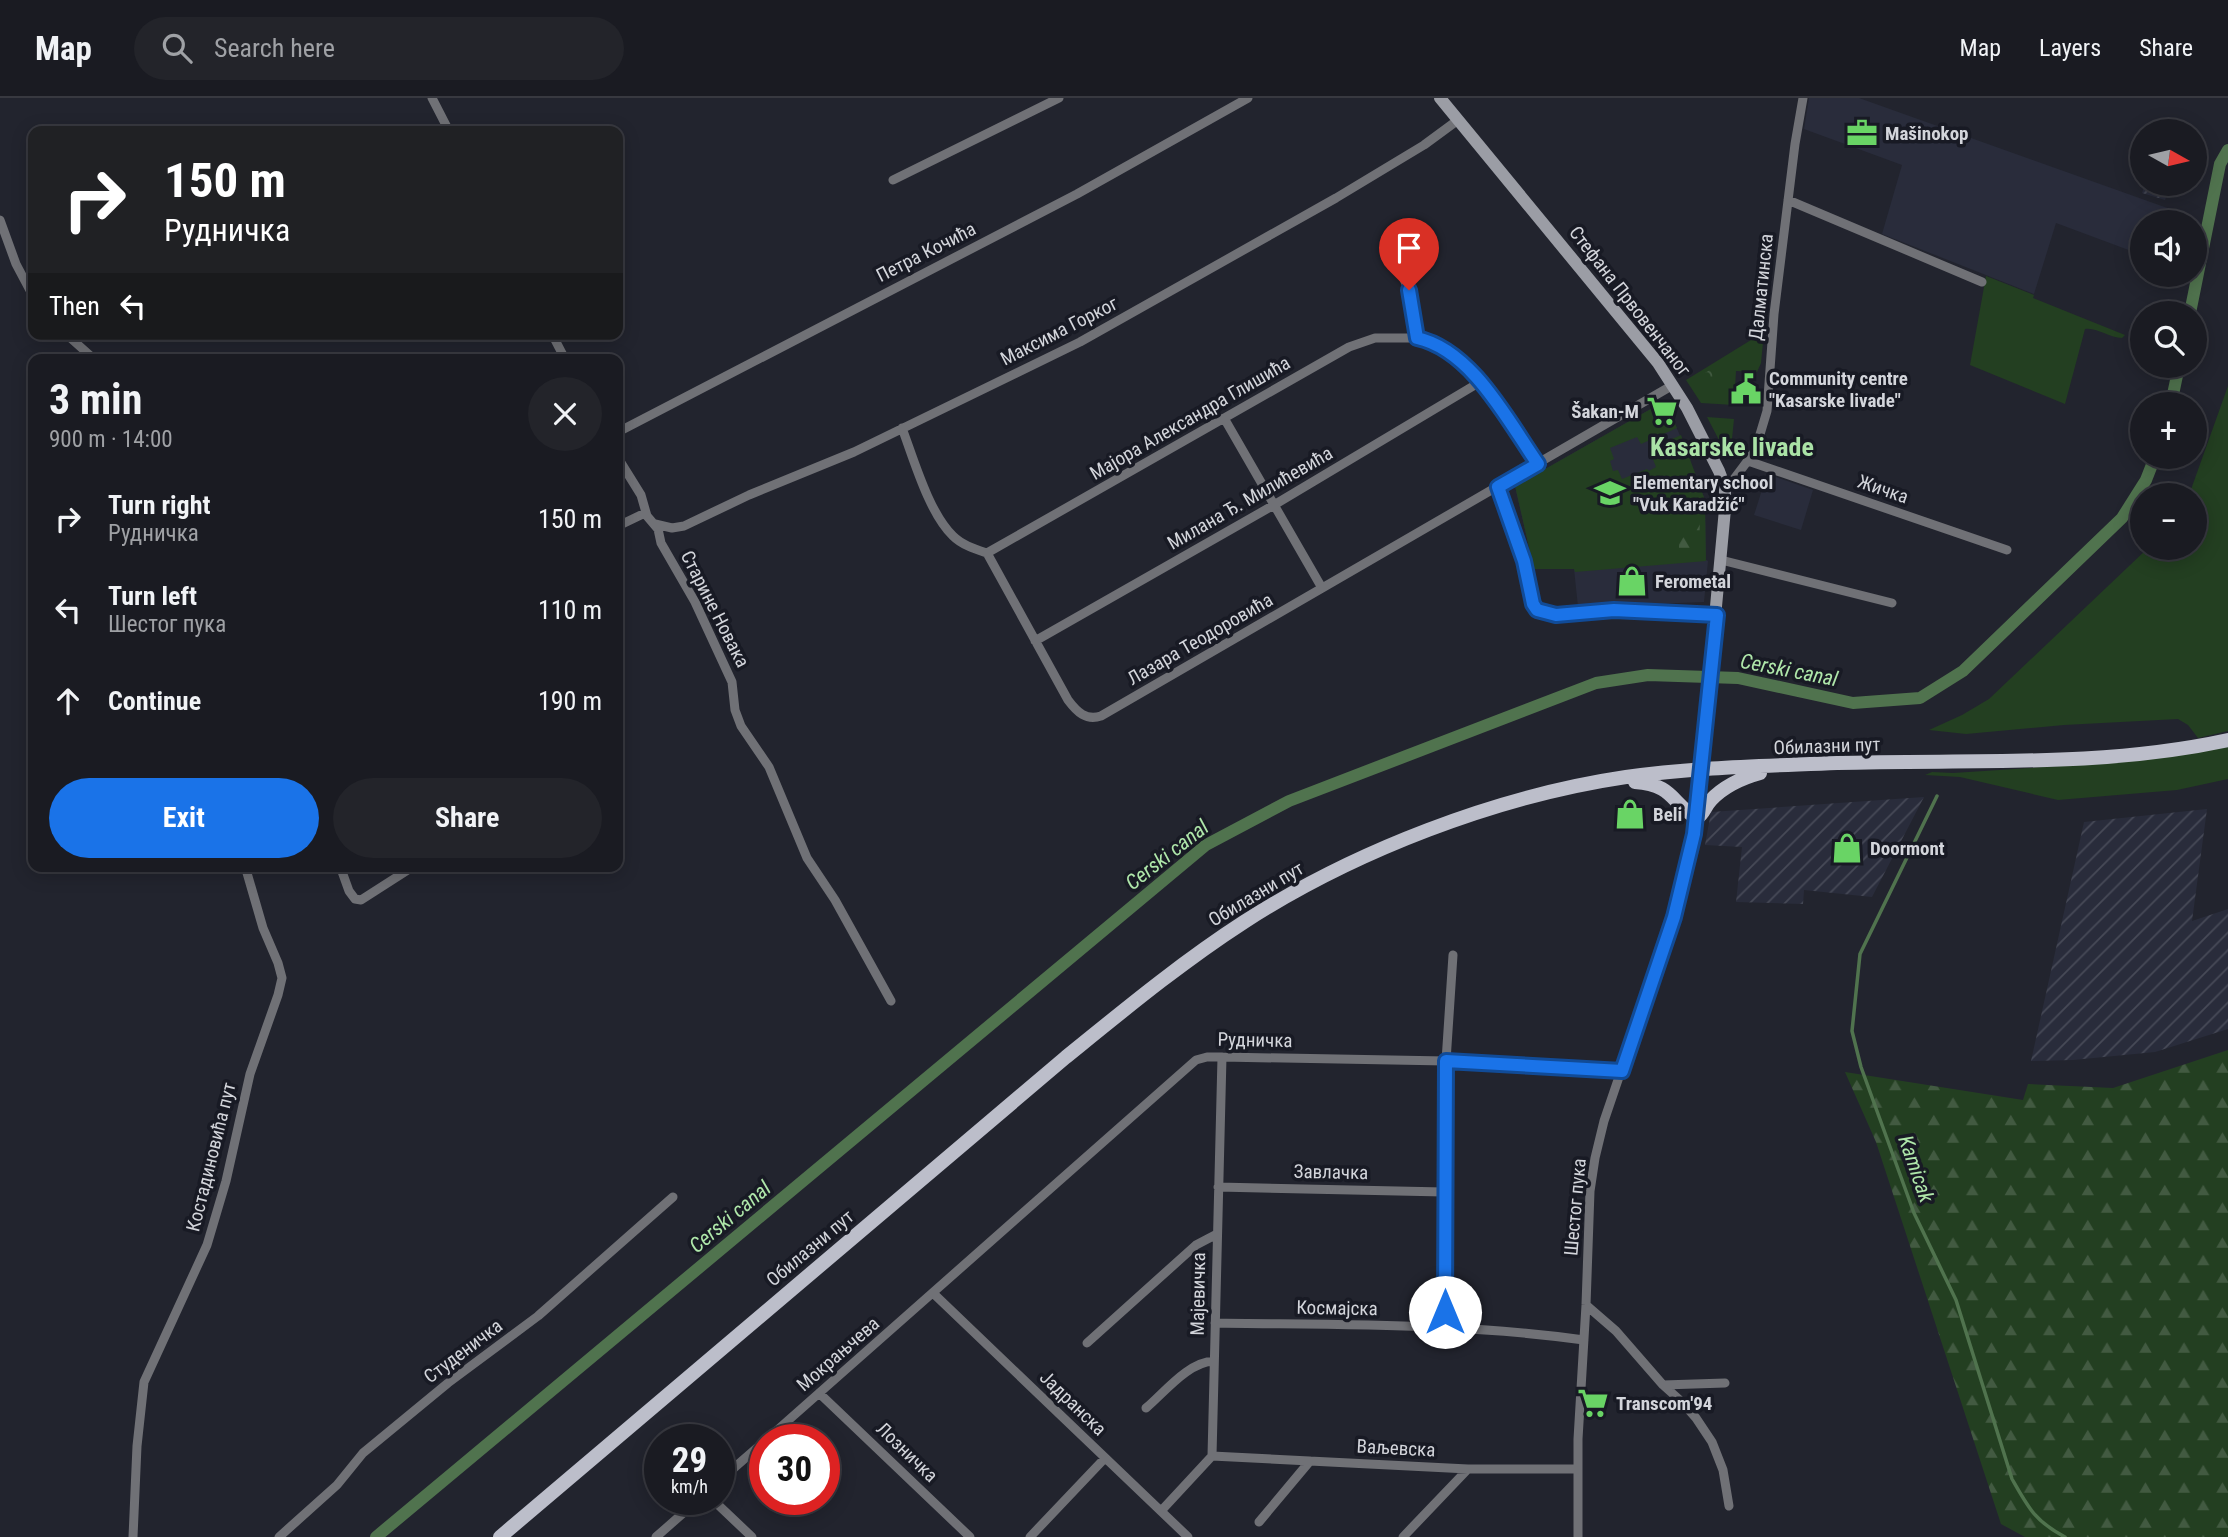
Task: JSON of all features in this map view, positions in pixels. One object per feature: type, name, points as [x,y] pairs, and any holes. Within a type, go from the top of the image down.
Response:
[{"type":"main road","name":"Обилазни пут","points":[[500,1537],[1066,1057],[1155,985],[1225,935],[1325,876],[1415,836],[1532,798],[1621,778],[1701,769],[1838,763],[2066,760],[2179,749],[2228,740]]},
{"type":"main road","points":[[1621,778],[1659,787],[1674,796],[1697,818],[1701,817],[1710,801],[1725,788],[1769,767]]},
{"type":"street","points":[[432,98],[446,126]]},
{"type":"street","points":[[893,180],[1059,98]]},
{"type":"street","name":"Петра Кочића","points":[[623,429],[1077,194],[1248,98]]},
{"type":"street","name":"Стефана Првовенчаног","points":[[1440,98],[1649,353],[1673,385],[1714,462],[1725,491],[1717,615],[1701,769]]},
{"type":"street","name":"Далматинска","points":[[1725,491],[1748,461],[1761,437],[1767,411],[1774,314],[1802,98]]},
{"type":"street","name":"Максима Горког","points":[[655,524],[672,528],[684,526],[902,428],[1080,342],[1236,256],[1387,168],[1458,120]]},
{"type":"street","points":[[1788,200],[1982,282]]},
{"type":"street","points":[[0,220],[16,264],[28,287]]},
{"type":"street","points":[[1393,256],[1409,290],[1417,338],[1443,348],[1480,382],[1538,464]]},
{"type":"street","name":"Мајора Александра Глишића","points":[[987,553],[1349,348],[1365,341],[1386,337],[1417,338]]},
{"type":"street","points":[[73,340],[88,354]]},
{"type":"street","name":"Милана Ђ. Милићевића","points":[[1035,641],[1274,505],[1480,382]]},
{"type":"street","name":"Лазара Теодоровића","points":[[987,553],[1075,709],[1093,719],[1673,385]]},
{"type":"street","points":[[1224,418],[1322,588]]},
{"type":"street","points":[[902,428],[930,499],[948,530],[964,544],[987,553]]},
{"type":"street","name":"Жичка","points":[[1748,461],[2007,550]]},
{"type":"street","name":"Старине Новака","points":[[623,466],[640,495],[645,513],[659,528],[661,543],[695,603],[732,682],[735,710],[741,726],[769,767],[807,858],[835,900],[891,1001]]},
{"type":"street","points":[[1498,487],[1518,539],[1533,604],[1537,610],[1556,615],[1614,610],[1717,615]]},
{"type":"street","points":[[623,524],[645,513]]},
{"type":"street","points":[[1721,560],[1892,603]]},
{"type":"street","name":"Шестог пука","points":[[1578,1537],[1578,1469],[1593,1169],[1604,1121],[1678,904],[1697,818],[1701,769]]},
{"type":"street","name":"Костадиновића пут","points":[[133,1537],[137,1446],[144,1382],[206,1245],[226,1181],[247,1083],[282,978],[263,928],[247,872]]},
{"type":"street","points":[[343,872],[349,891],[355,899],[361,900],[405,872]]},
{"type":"street","points":[[1445,1328],[1446,1061],[1453,955]]},
{"type":"street","name":"Рудничка","points":[[934,1294],[1196,1060],[1222,1057],[1446,1061],[1622,1071]]},
{"type":"street","name":"Мајевичка","points":[[1212,1457],[1222,1057]]},
{"type":"street","name":"Завлачка","points":[[1218,1187],[1444,1192]]},
{"type":"street","name":"Студеничка","points":[[279,1537],[337,1485],[363,1453],[538,1316],[673,1197]]},
{"type":"street","points":[[1087,1343],[1196,1245],[1217,1234]]},
{"type":"street","name":"Мокрањчева","points":[[784,1424],[934,1294]]},
{"type":"street","name":"Јадранска","points":[[934,1294],[1188,1537]]},
{"type":"street","points":[[1586,1305],[1616,1331],[1663,1385],[1682,1402],[1712,1442],[1723,1470],[1729,1506]]},
{"type":"street","name":"Космајска","points":[[1215,1323],[1445,1328],[1523,1332],[1584,1340]]},
{"type":"street","points":[[1146,1408],[1193,1367],[1205,1361],[1214,1361]]},
{"type":"street","points":[[1663,1385],[1725,1383]]},
{"type":"street","name":"Лозничка","points":[[819,1393],[970,1537]]},
{"type":"street","name":"Мокрањчева","points":[[735,1467],[749,1455]]},
{"type":"street","points":[[1161,1511],[1212,1457]]},
{"type":"street","name":"Ваљевска","points":[[1212,1457],[1468,1469],[1578,1469]]},
{"type":"street","points":[[1030,1537],[1105,1458]]},
{"type":"street","points":[[1259,1522],[1310,1461]]},
{"type":"street","points":[[1403,1537],[1468,1469]]},
{"type":"street","points":[[656,1537],[681,1515]]},
{"type":"street","points":[[729,1515],[752,1537]]},
{"type":"shaded area","points":[[1809,98],[1859,98],[2173,210],[2130,210],[2130,251],[2056,223],[2034,294],[1882,234],[1902,165],[1804,129]]},
{"type":"shaded area","name":"Elementary school \"Vuk Karadžić\"","points":[[1663,402],[1652,410],[1658,419],[1670,413],[1705,500],[1708,561],[1704,602],[1578,607],[1574,569],[1534,569],[1515,486]]},
{"type":"shaded area","points":[[1767,474],[1813,490],[1801,530],[1754,515]]},
{"type":"shaded area","points":[[1924,797],[1872,897],[1804,890],[1803,904],[1736,902],[1742,847],[1705,845],[1711,812]]},
{"type":"shaded area","points":[[2207,809],[2192,921],[2228,909],[2228,1029],[2155,1052],[2031,1061],[2084,822]]},
{"type":"green space","points":[[1986,276],[2125,335],[2117,338],[2085,329],[2065,404],[1970,365]]},
{"type":"green space","points":[[1764,332],[1761,363],[1757,372],[1736,371],[1734,405],[1701,403],[1686,380]]},
{"type":"green space","points":[[1720,364],[1726,375],[1709,385],[1703,374]]},
{"type":"green space","points":[[2228,386],[2228,731],[2198,738],[2188,725],[2178,719],[1966,734],[1929,730],[1989,699],[2135,560],[2207,560],[2207,483],[2193,483],[2198,469],[2207,469],[2207,445]]},
{"type":"green space","name":"Elementary school \"Vuk Karadžić\"","points":[[1663,402],[1652,411],[1658,419],[1670,413],[1677,428],[1641,444],[1637,437],[1610,448],[1614,459],[1610,461],[1613,471],[1618,470],[1622,479],[1647,469],[1649,471],[1656,467],[1649,449],[1681,435],[1705,500],[1706,561],[1575,572],[1574,569],[1534,569],[1515,486]]},
{"type":"green space","points":[[1707,417],[1734,419],[1732,439],[1720,442]]},
{"type":"green space","points":[[1663,420],[1667,431],[1649,439],[1644,428]]},
{"type":"green space","points":[[1679,489],[1691,489],[1700,517],[1699,548],[1690,556],[1679,552],[1679,543],[1675,539],[1678,527],[1674,517],[1676,510],[1670,503]]},
{"type":"green space","points":[[2228,747],[2228,779],[2177,790],[2058,800],[1960,777],[1925,775],[1932,772],[1953,773],[2122,762]]},
{"type":"green space","points":[[2228,1050],[2228,1537],[2025,1537],[2001,1524],[1876,1142],[1845,1072],[2023,1100],[2028,1084],[2113,1088]]},
{"type":"waterway","name":"Cerski canal","points":[[2192,301],[2220,164],[2228,150]]},
{"type":"waterway","name":"Cerski canal","points":[[2174,392],[2176,378]]},
{"type":"waterway","name":"Cerski canal","points":[[376,1537],[1206,845],[1289,801],[1596,683],[1648,675],[1738,678],[1853,703],[1920,698],[1963,671],[2122,518],[2150,469]]},
{"type":"waterway","name":"Kamicak","points":[[1937,796],[1860,954],[1852,1031],[1861,1067],[1914,1213],[1956,1300],[2012,1479],[2034,1513],[2046,1525],[2065,1537]]},
{"type":"place","name":"Mašinokop","points":[[1862,133]]},
{"type":"place","name":"Community centre \"Kasarske livade\"","points":[[1746,389]]},
{"type":"place","name":"Šakan-M","points":[[1662,411]]},
{"type":"place","name":"Elementary school \"Vuk Karadžić\"","points":[[1610,493]]},
{"type":"place","name":"Ferometal","points":[[1632,581]]},
{"type":"place","name":"Beli","points":[[1630,814]]},
{"type":"place","name":"Doormont","points":[[1847,848]]},
{"type":"place","name":"Transcom'94","points":[[1593,1403]]},
{"type":"district","name":"Kasarske livade","points":[[1732,447]]},
{"type":"route","points":[[1409,290],[1417,338],[1443,348],[1478,379],[1538,464],[1498,487],[1518,539],[1530,594],[1537,610],[1556,615],[1631,610],[1717,615],[1697,818],[1682,892],[1622,1071],[1446,1061],[1445,1312]]}]
